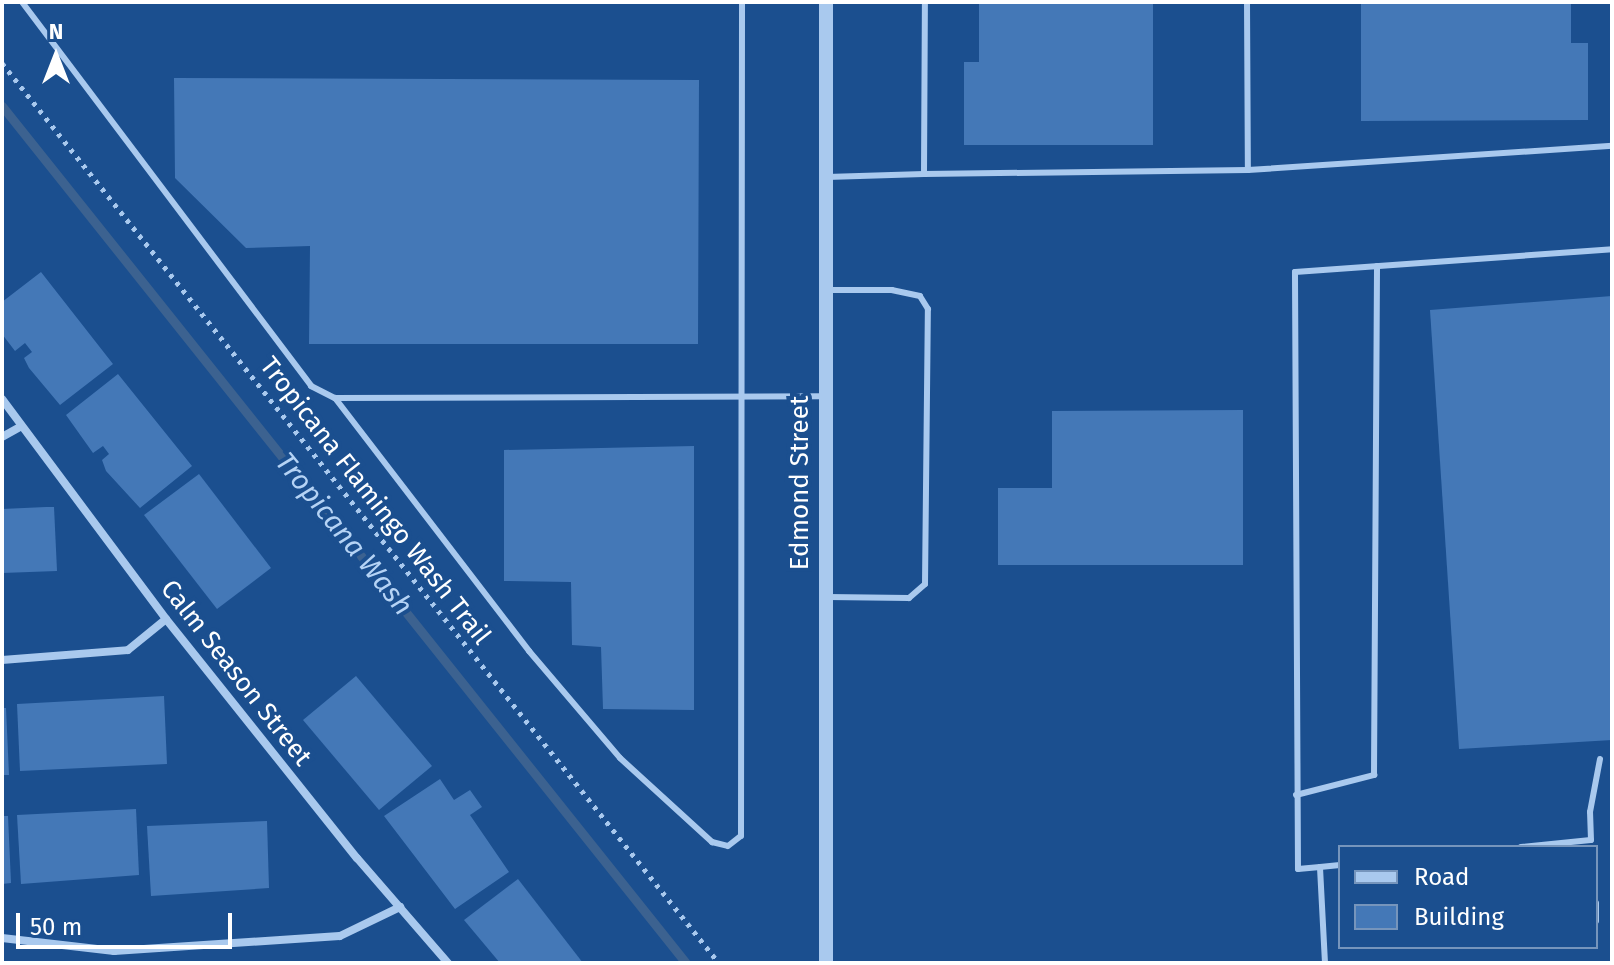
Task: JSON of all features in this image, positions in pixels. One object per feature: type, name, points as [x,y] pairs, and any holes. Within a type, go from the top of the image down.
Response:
[{"type":"street","name":"Edmond Street","points":[[826,2],[826,963]]},
{"type":"street","name":"Calm Season Street","points":[[2,399],[166,619],[448,963]]},
{"type":"street","points":[[2,437],[20,427]]},
{"type":"street","points":[[2,660],[128,650],[166,619]]},
{"type":"street","points":[[2,938],[114,951],[340,936],[400,907]]},
{"type":"lane","points":[[22,2],[311,386],[335,398],[529,651],[620,758],[712,842],[728,846],[741,836],[742,2]]},
{"type":"lane","points":[[924,174],[925,2]]},
{"type":"lane","points":[[1247,2],[1248,170]]},
{"type":"lane","points":[[824,177],[1248,170],[1612,146]]},
{"type":"lane","points":[[1338,865],[1298,869],[1295,272],[1612,249]]},
{"type":"lane","points":[[1296,795],[1374,775],[1377,266]]},
{"type":"lane","points":[[824,290],[892,290],[920,296],[928,309],[925,584],[909,598],[825,597]]},
{"type":"lane","points":[[335,398],[824,396]]},
{"type":"lane","points":[[1556,845],[1592,843],[1590,812],[1600,759]]},
{"type":"lane","points":[[1320,867],[1325,963]]},
{"type":"path","name":"Tropicana Flamingo Wash Trail","points":[[2,63],[719,963]]},
{"type":"building","points":[[979,2],[1153,2],[1153,145],[964,145],[964,62],[979,62]]},
{"type":"building","points":[[1361,2],[1571,2],[1571,43],[1588,43],[1588,120],[1361,121]]},
{"type":"building","points":[[174,78],[699,80],[698,344],[309,344],[310,246],[246,248],[175,178]]},
{"type":"building","points":[[41,272],[113,364],[60,405],[29,368],[24,358],[32,352],[25,343],[15,351],[2,334],[2,302]]},
{"type":"building","points":[[1612,296],[1612,740],[1459,749],[1430,310]]},
{"type":"building","points":[[118,374],[192,466],[140,508],[106,471],[102,460],[109,454],[103,446],[93,453],[66,415]]},
{"type":"building","points":[[1243,410],[1243,565],[998,565],[998,488],[1052,488],[1052,411]]},
{"type":"building","points":[[694,446],[694,710],[603,709],[601,647],[572,645],[571,582],[504,581],[504,450]]},
{"type":"building","points":[[199,474],[271,568],[217,609],[144,515]]},
{"type":"building","points":[[54,507],[57,571],[2,573],[2,509]]},
{"type":"building","points":[[356,676],[432,766],[379,810],[303,720]]},
{"type":"building","points":[[164,696],[167,764],[20,771],[17,704]]},
{"type":"building","points":[[2,708],[6,708],[9,775],[2,775]]},
{"type":"building","points":[[440,779],[454,800],[470,790],[482,807],[470,815],[509,872],[455,909],[384,816]]},
{"type":"building","points":[[136,809],[139,875],[21,884],[17,815]]},
{"type":"building","points":[[2,816],[8,816],[11,883],[2,884]]},
{"type":"building","points":[[267,821],[269,888],[151,896],[147,826]]},
{"type":"building","points":[[518,879],[583,963],[500,963],[464,920]]},
{"type":"waterway","name":"Tropicana Wash","points":[[2,106],[686,963]]}]
